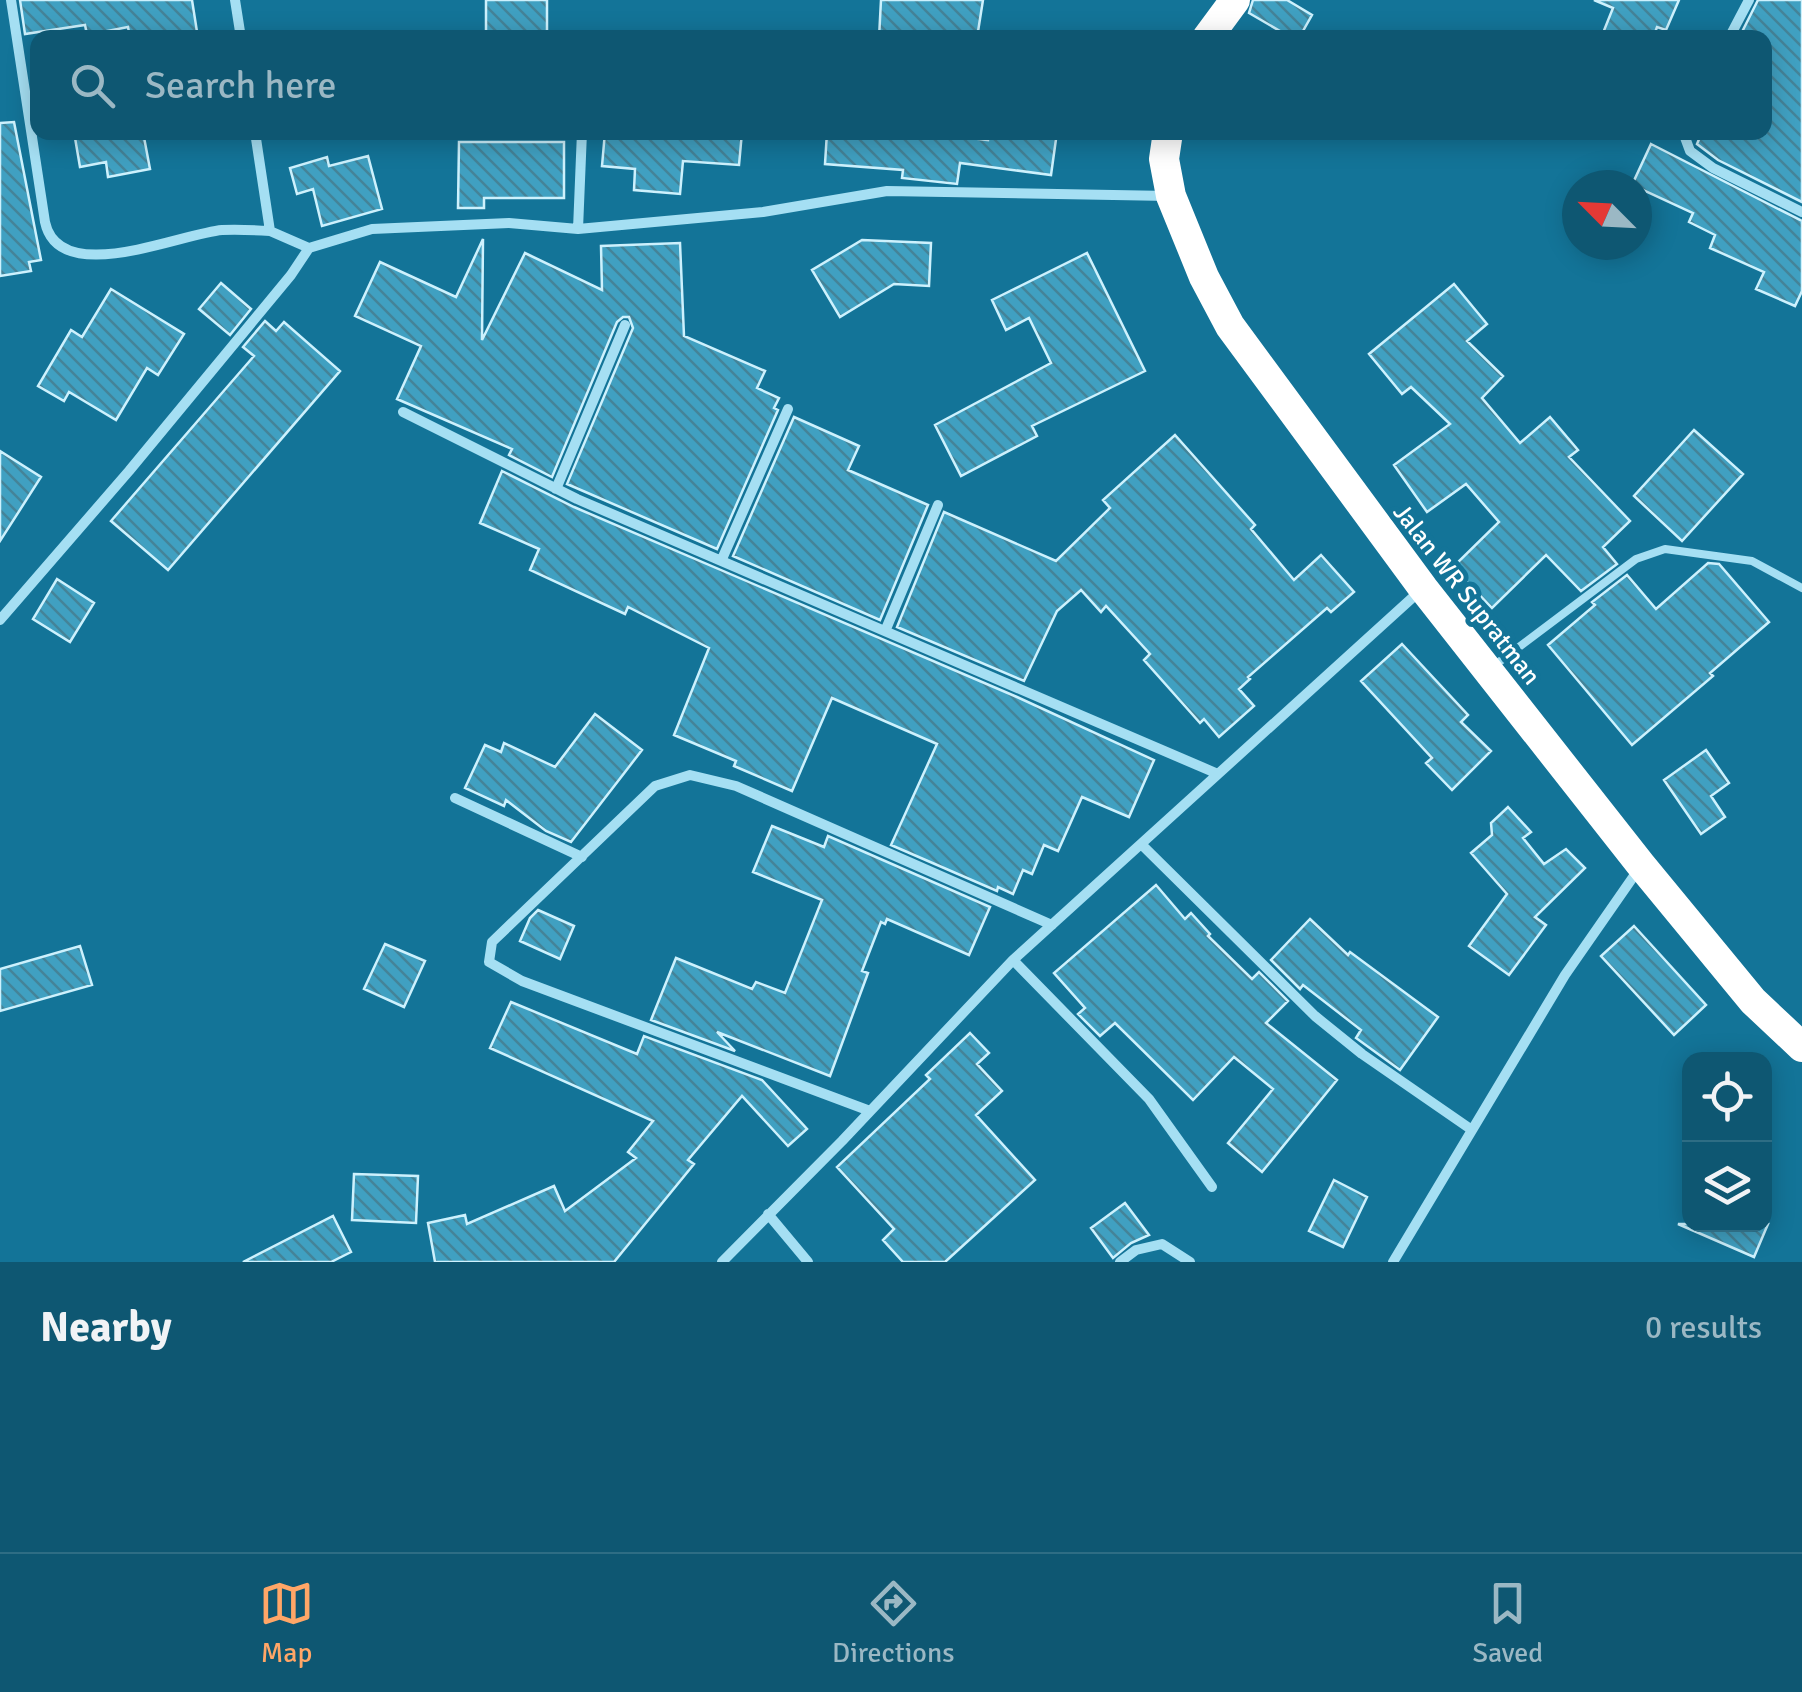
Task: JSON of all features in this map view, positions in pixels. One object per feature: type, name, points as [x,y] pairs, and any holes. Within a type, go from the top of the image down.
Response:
[{"type":"highway","points":[[1213,30],[1234,0]]},
{"type":"highway","name":"Jalan WR Supratman","points":[[1167,140],[1164,160],[1171,196],[1204,278],[1230,326],[1423,588],[1642,866],[1753,1001],[1802,1048]]},
{"type":"street","points":[[11,0],[30,128]]},
{"type":"street","points":[[235,0],[239,30]]},
{"type":"street","points":[[1732,30],[1749,0]]},
{"type":"street","points":[[32,140],[44,222],[56,246],[82,254],[143,248],[221,230],[270,230],[309,248]]},
{"type":"street","points":[[256,140],[270,230]]},
{"type":"street","points":[[578,229],[582,140]]},
{"type":"street","points":[[1687,140],[1690,151],[1714,168],[1802,212]]},
{"type":"street","points":[[0,620],[129,471],[309,248],[372,229],[509,223],[578,229],[764,212],[887,191],[1171,196]]},
{"type":"street","points":[[556,489],[625,325]]},
{"type":"street","points":[[722,559],[788,409]]},
{"type":"street","points":[[403,412],[556,489],[1218,774]]},
{"type":"street","points":[[886,629],[938,505]]},
{"type":"street","points":[[722,1262],[1013,960],[1423,588]]},
{"type":"street","points":[[870,1111],[522,981],[489,962],[492,942],[656,786],[690,775],[736,786],[792,808],[1052,925]]},
{"type":"street","points":[[455,798],[582,857]]},
{"type":"street","points":[[1141,844],[1314,1016],[1472,1130]]},
{"type":"street","points":[[1393,1262],[1565,975],[1642,866]]},
{"type":"street","points":[[1013,960],[1149,1099],[1212,1187]]},
{"type":"street","points":[[768,1214],[808,1262]]},
{"type":"street","points":[[1120,1262],[1136,1250],[1162,1244],[1190,1262]]},
{"type":"lane","points":[[1487,670],[1636,559],[1665,550],[1752,561],[1802,588]]},
{"type":"building","points":[[20,0],[192,0],[197,30],[128,27],[86,30],[85,25],[30,30],[25,34]]},
{"type":"building","points":[[486,0],[547,0],[547,30],[486,30]]},
{"type":"building","points":[[881,0],[983,0],[978,30],[879,30]]},
{"type":"building","points":[[1253,0],[1287,0],[1312,15],[1304,30],[1278,30],[1249,13]]},
{"type":"building","points":[[1594,0],[1679,0],[1666,30],[1604,30],[1613,8]]},
{"type":"building","points":[[1758,0],[1802,0],[1802,202],[1718,160],[1697,144],[1699,140],[1772,140],[1772,30],[1743,30]]},
{"type":"building","points":[[14,122],[41,260],[29,262],[31,271],[0,276],[0,123]]},
{"type":"building","points":[[75,140],[145,140],[150,169],[108,177],[106,162],[80,167]]},
{"type":"building","points":[[604,140],[741,140],[739,165],[683,161],[680,194],[634,190],[635,169],[602,166]]},
{"type":"building","points":[[826,140],[1056,140],[1051,175],[960,163],[957,184],[902,178],[903,170],[825,164]]},
{"type":"building","points":[[459,142],[564,142],[564,198],[484,198],[484,208],[458,208]]},
{"type":"building","points":[[1651,144],[1802,221],[1802,291],[1795,306],[1756,289],[1764,272],[1710,248],[1715,235],[1689,222],[1693,213],[1652,194],[1652,170],[1639,170]]},
{"type":"building","points":[[368,156],[382,209],[322,226],[313,189],[297,194],[290,168],[327,157],[329,166]]},
{"type":"building","points":[[483,239],[482,340],[525,253],[602,290],[601,246],[680,243],[684,336],[765,371],[757,388],[779,398],[774,408],[778,410],[717,549],[567,484],[633,328],[629,317],[617,322],[552,477],[509,455],[512,449],[397,399],[421,346],[355,316],[380,262],[456,297]]},
{"type":"building","points":[[862,240],[931,243],[929,286],[894,284],[840,317],[812,270]]},
{"type":"building","points":[[1087,253],[1145,371],[1032,426],[1037,436],[961,476],[935,425],[1051,363],[1029,318],[1006,330],[992,300]]},
{"type":"building","points":[[221,283],[251,309],[230,335],[199,309]]},
{"type":"building","points":[[1454,284],[1487,324],[1467,341],[1503,376],[1482,398],[1520,443],[1550,417],[1578,450],[1569,457],[1630,521],[1603,547],[1617,564],[1581,591],[1546,555],[1492,608],[1453,567],[1499,522],[1466,484],[1427,512],[1394,465],[1450,424],[1411,387],[1402,394],[1369,354]]},
{"type":"building","points":[[111,289],[184,334],[158,375],[147,368],[116,420],[69,392],[64,401],[38,386],[71,330],[82,337]]},
{"type":"building","points":[[265,321],[276,331],[284,322],[340,371],[168,570],[111,521],[254,356],[243,347]]},
{"type":"building","points":[[794,417],[859,446],[848,470],[928,505],[880,620],[733,556]]},
{"type":"building","points":[[1694,430],[1743,474],[1682,541],[1634,496]]},
{"type":"building","points":[[1175,435],[1255,525],[1251,529],[1294,580],[1321,555],[1354,592],[1331,612],[1327,608],[1248,677],[1239,689],[1254,706],[1219,737],[1204,719],[1200,723],[1144,660],[1150,654],[1106,606],[1101,612],[1081,590],[1057,611],[1024,681],[897,627],[944,512],[1056,561],[1110,508],[1103,500]]},
{"type":"building","points":[[0,451],[41,477],[0,541]]},
{"type":"building","points":[[502,471],[574,507],[1154,760],[1129,817],[1082,797],[1058,851],[1044,845],[1032,874],[1023,870],[1013,894],[998,887],[997,891],[891,845],[937,744],[832,698],[792,791],[734,766],[736,761],[674,735],[709,648],[628,607],[625,614],[530,570],[539,549],[480,523]]},
{"type":"building","points":[[1708,563],[1719,564],[1769,622],[1632,745],[1548,645],[1595,605],[1592,602],[1627,575],[1656,609]]},
{"type":"building","points":[[57,579],[94,603],[70,642],[33,619]]},
{"type":"building","points":[[1402,644],[1468,715],[1461,722],[1491,751],[1452,790],[1426,763],[1432,758],[1361,681]]},
{"type":"building","points":[[595,714],[642,750],[571,842],[546,831],[506,800],[504,806],[465,788],[485,745],[501,752],[504,743],[555,767]]},
{"type":"building","points":[[1706,750],[1729,783],[1711,796],[1725,817],[1701,834],[1664,780]]},
{"type":"building","points":[[1508,807],[1531,832],[1523,838],[1544,864],[1566,849],[1585,868],[1535,917],[1546,925],[1509,975],[1469,946],[1507,894],[1471,853],[1492,835],[1491,823]]},
{"type":"building","points":[[772,826],[824,847],[828,836],[990,907],[969,955],[887,919],[885,924],[881,922],[862,971],[868,973],[830,1076],[717,1032],[735,1051],[651,1020],[676,958],[752,989],[756,982],[785,993],[822,900],[753,872]]},
{"type":"building","points":[[1156,885],[1185,919],[1191,913],[1208,936],[1252,979],[1259,972],[1288,1001],[1266,1023],[1337,1080],[1262,1172],[1228,1143],[1273,1089],[1234,1057],[1193,1100],[1115,1023],[1100,1036],[1078,1014],[1085,1008],[1054,973]]},
{"type":"building","points":[[538,910],[574,926],[560,959],[520,941]]},
{"type":"building","points":[[1310,919],[1348,955],[1350,952],[1438,1017],[1400,1070],[1356,1038],[1361,1030],[1303,985],[1300,989],[1271,960]]},
{"type":"building","points":[[1634,926],[1706,1005],[1674,1035],[1601,956]]},
{"type":"building","points":[[385,944],[425,961],[404,1007],[364,989]]},
{"type":"building","points":[[80,946],[92,985],[0,1011],[0,969]]},
{"type":"building","points":[[511,1002],[637,1054],[644,1036],[762,1080],[807,1129],[788,1146],[742,1096],[688,1160],[694,1164],[614,1262],[435,1262],[428,1223],[465,1215],[467,1224],[554,1186],[565,1211],[636,1158],[628,1152],[653,1121],[490,1048]]},
{"type":"building","points":[[970,1033],[989,1053],[977,1064],[1002,1091],[976,1115],[1035,1180],[945,1262],[903,1262],[883,1240],[894,1229],[837,1167],[930,1079],[926,1075]]},
{"type":"building","points":[[354,1174],[418,1176],[416,1223],[352,1220]]},
{"type":"building","points":[[1334,1180],[1367,1197],[1343,1247],[1309,1231]]},
{"type":"building","points":[[1125,1203],[1149,1235],[1113,1258],[1091,1228]]},
{"type":"building","points":[[333,1216],[351,1252],[331,1262],[243,1262]]},
{"type":"building","points":[[1696,1232],[1765,1232],[1754,1257]]}]
